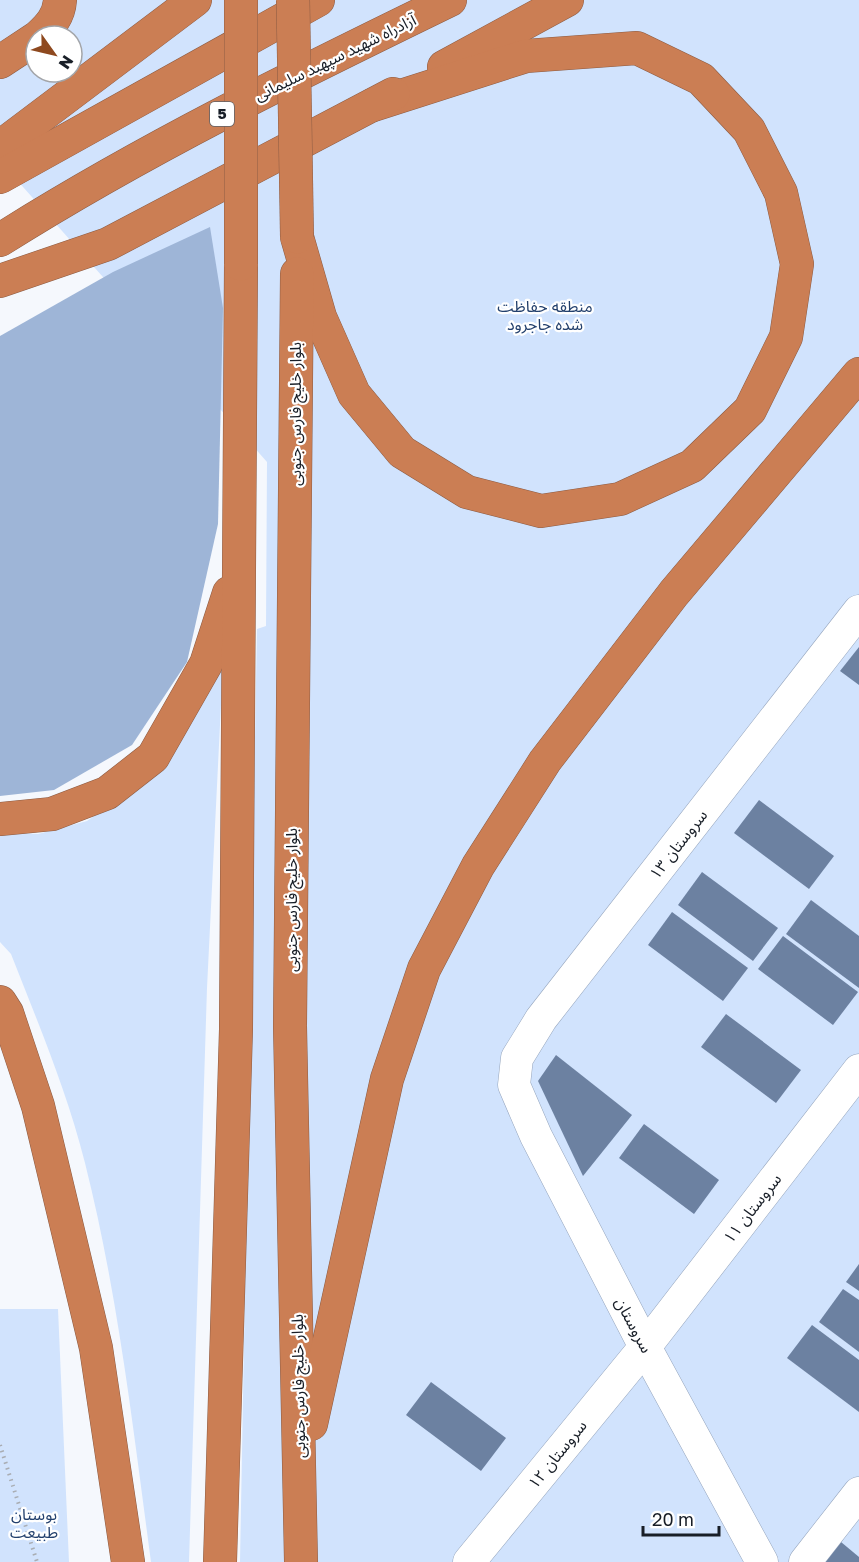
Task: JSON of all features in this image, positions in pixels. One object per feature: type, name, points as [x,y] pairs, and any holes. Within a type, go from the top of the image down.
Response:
[{"type":"highway","points":[[51,24],[60,8],[60,0]]},
{"type":"highway","points":[[0,147],[195,0]]},
{"type":"highway","points":[[220,1562],[236,1029],[241,0]]},
{"type":"highway","points":[[293,0],[297,237],[320,317],[354,394],[402,452],[467,492],[541,511],[620,500],[692,466],[750,410],[786,337],[796,264],[781,193],[776,182],[749,130],[701,79],[637,48],[526,56],[373,105]]},
{"type":"highway","points":[[0,177],[318,0]]},
{"type":"highway","name":"آزادراه شهید سپهبد سلیمانی","points":[[0,240],[85,190],[278,84],[450,0]]},
{"type":"highway","points":[[0,304],[108,244],[567,0]]},
{"type":"highway","points":[[0,43],[24,42]]},
{"type":"highway","points":[[0,62],[24,46]]},
{"type":"highway","name":"بلوار خلیج فارس جنوبی","points":[[297,237],[290,1026],[301,1562]]},
{"type":"highway","points":[[0,281],[108,244]]},
{"type":"highway","points":[[300,1475],[387,1079],[424,969],[478,866],[545,761],[674,593],[859,374]]},
{"type":"highway","points":[[0,819],[52,814],[107,793],[153,757],[206,664],[239,563]]},
{"type":"highway","points":[[0,1002],[7,1013],[38,1106],[96,1348],[128,1562]]},
{"type":"street","name":"سروستان ۱۳","points":[[514,1085],[517,1059],[541,1019],[859,611]]},
{"type":"street","name":"سروستان ۱۱","points":[[645,1347],[859,1070]]},
{"type":"street","name":"سروستان","points":[[514,1085],[536,1136],[645,1347],[762,1562]]},
{"type":"street","name":"سروستان ۱۲","points":[[469,1562],[645,1347]]},
{"type":"street","points":[[805,1562],[859,1492]]},
{"type":"path","points":[[0,1445],[37,1562]]},
{"type":"green space","name":"منطقه حفاظت شده جاجرود","points":[[0,0],[859,0],[859,1562],[240,1562],[257,629],[266,626],[267,462],[0,161]]},
{"type":"green space","points":[[224,644],[207,988],[189,1562],[151,1562],[116,1311],[97,1212],[78,1136],[61,1083],[11,954],[0,942],[0,832],[38,834],[87,821],[140,784]]},
{"type":"green space","name":"بوستان طبیعت","points":[[0,1309],[58,1309],[69,1562],[0,1562]]},
{"type":"shaded area","points":[[210,227],[223,308],[218,524],[187,662],[132,745],[54,790],[0,796],[0,336],[113,272]]},
{"type":"building","points":[[859,647],[859,685],[840,671]]},
{"type":"building","points":[[759,800],[834,856],[809,889],[734,833]]},
{"type":"building","points":[[702,872],[778,928],[753,961],[678,905]]},
{"type":"building","points":[[811,900],[859,936],[859,988],[786,934]]},
{"type":"building","points":[[672,912],[748,968],[723,1001],[648,945]]},
{"type":"building","points":[[783,936],[858,992],[833,1025],[758,969]]},
{"type":"building","points":[[726,1014],[801,1070],[776,1103],[701,1047]]},
{"type":"building","points":[[556,1055],[632,1115],[583,1176],[538,1081]]},
{"type":"building","points":[[644,1124],[719,1180],[694,1214],[619,1158]]},
{"type":"building","points":[[859,1264],[859,1291],[846,1282]]},
{"type":"building","points":[[843,1289],[859,1300],[859,1352],[819,1322]]},
{"type":"building","points":[[812,1325],[859,1360],[859,1412],[787,1358]]},
{"type":"building","points":[[431,1382],[506,1438],[481,1471],[406,1415]]},
{"type":"building","points":[[841,1542],[859,1557],[859,1562],[824,1562]]}]
